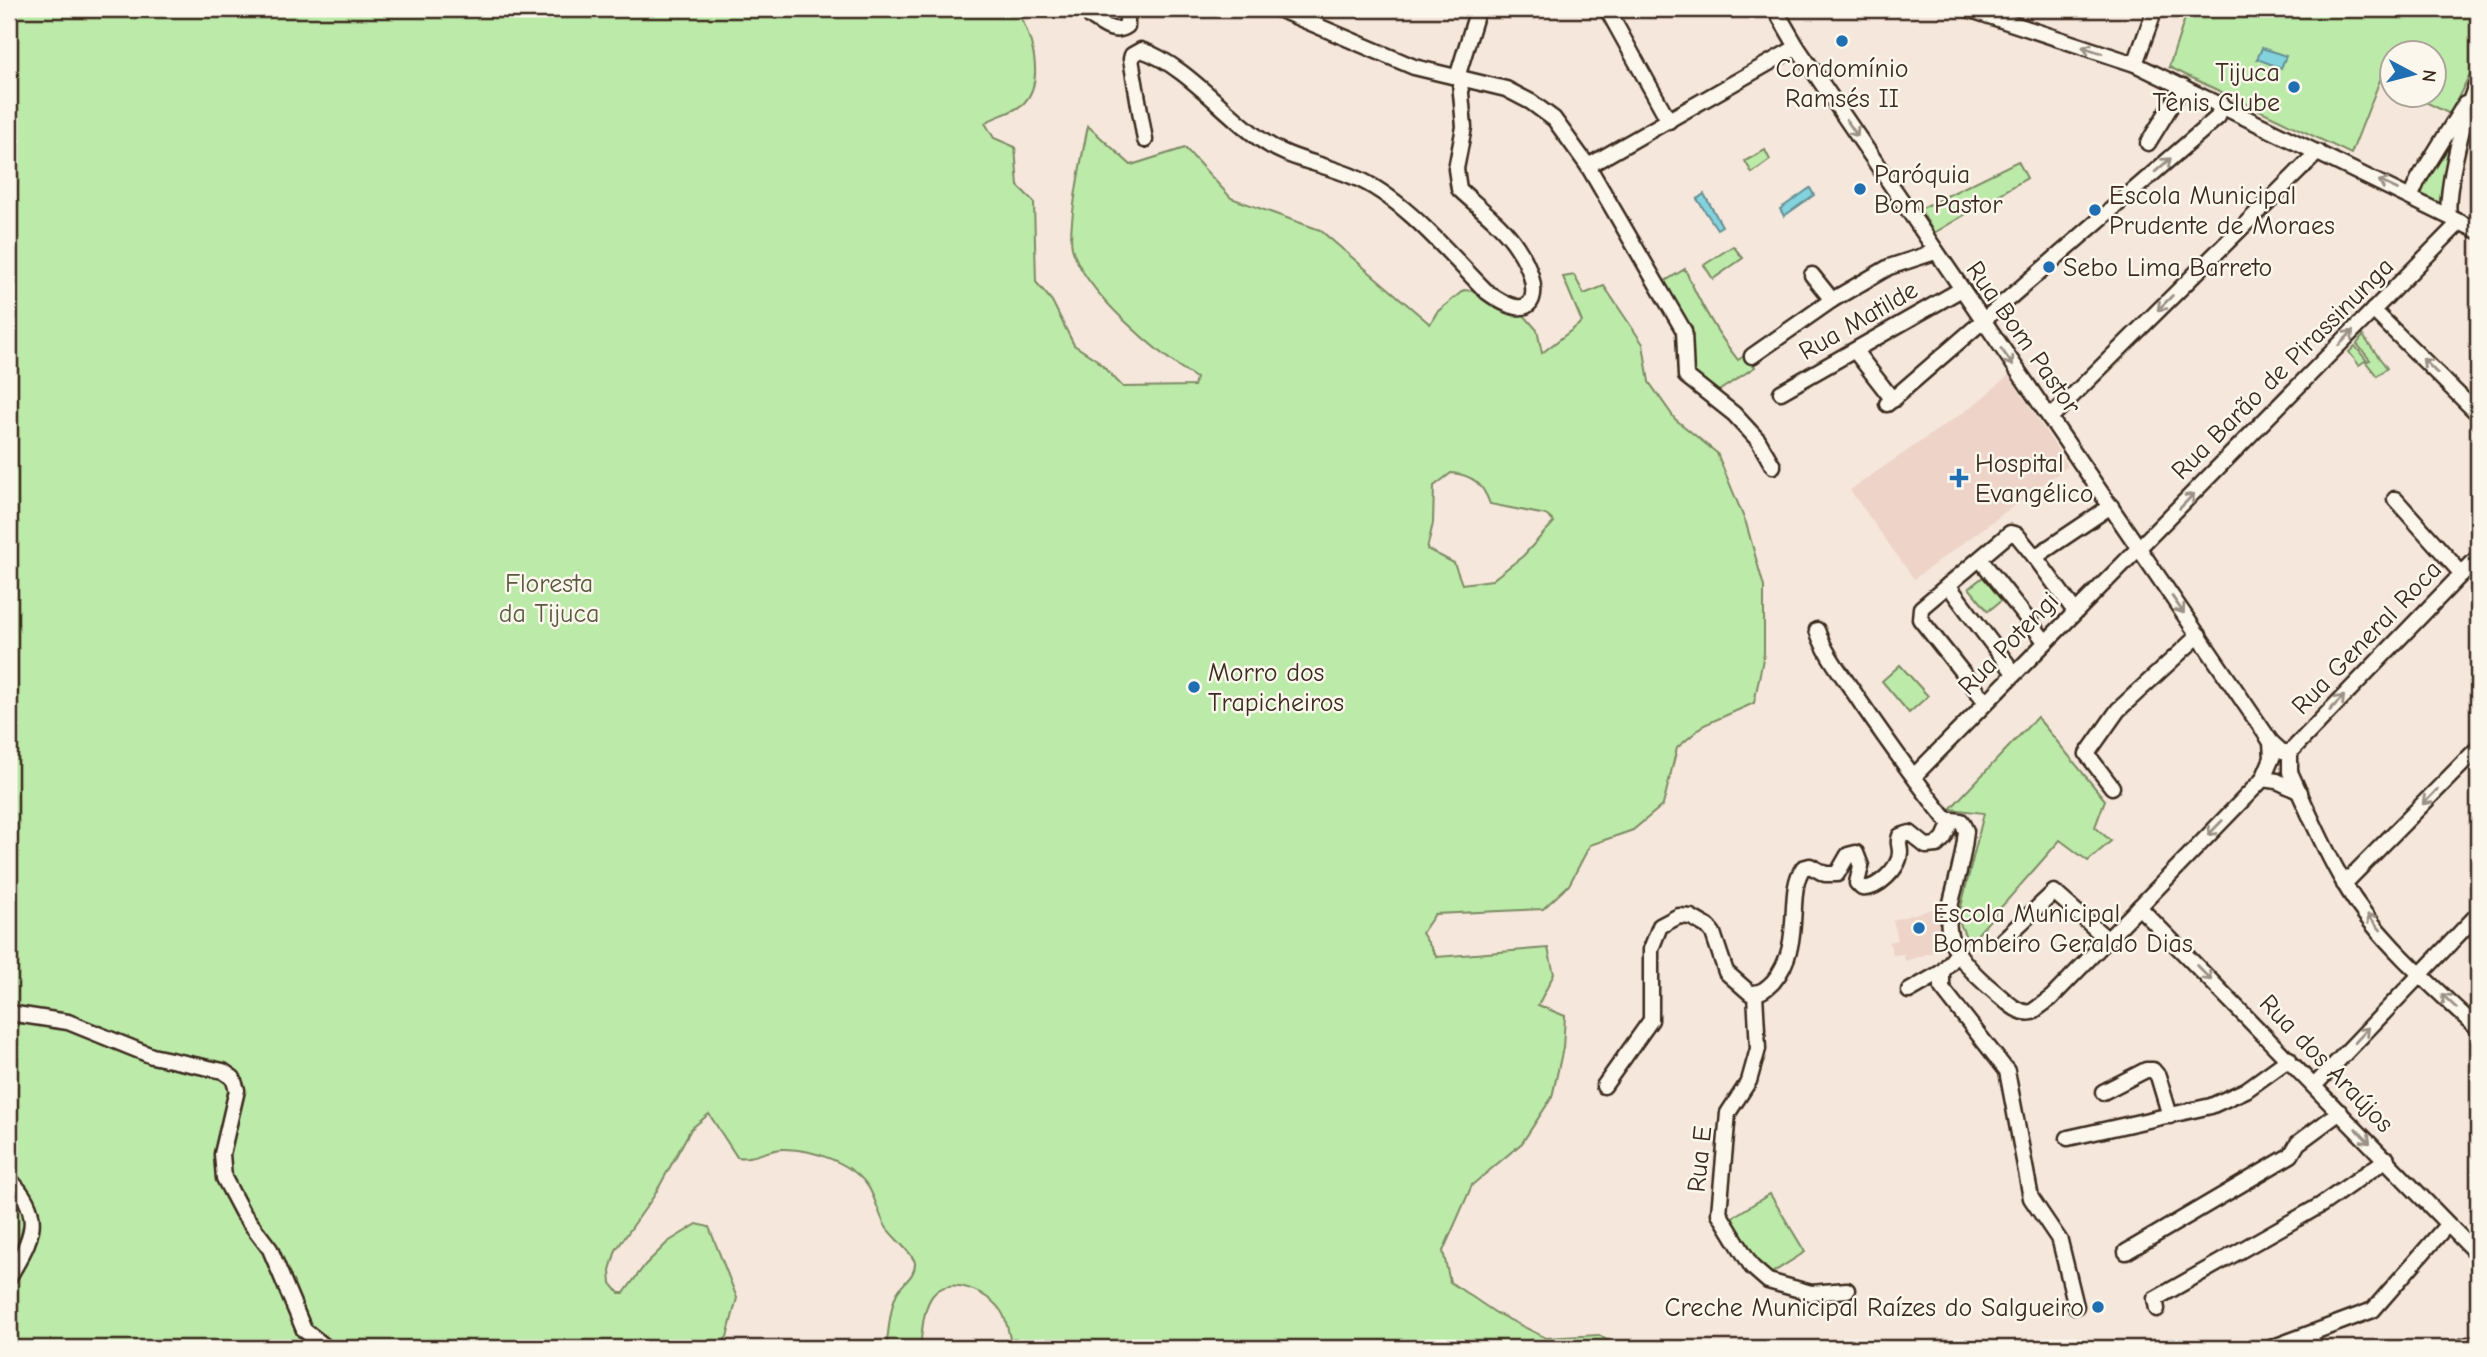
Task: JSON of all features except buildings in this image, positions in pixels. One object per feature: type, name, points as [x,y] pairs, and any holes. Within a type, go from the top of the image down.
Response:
[{"type":"street","points":[[1091,17],[1112,29],[1122,29],[1129,19],[1127,9]]},
{"type":"street","points":[[1278,9],[1415,67],[1506,89],[1531,102],[1553,119],[1588,166],[1684,331],[1686,376],[1734,414],[1758,440],[1773,466]]},
{"type":"street","points":[[1145,140],[1131,59],[1136,51],[1141,50],[1150,53],[1188,80],[1268,144],[1299,161],[1355,177],[1384,195],[1487,292],[1504,304],[1521,309],[1528,306],[1533,294],[1534,280],[1527,265],[1516,245],[1460,189],[1457,180],[1464,127],[1460,79],[1478,9]]},
{"type":"street","points":[[1608,9],[1669,121]]},
{"type":"street","name":"Rua Bom Pastor","points":[[1775,9],[1797,47],[1960,290],[2271,742],[2282,752],[2290,752]]},
{"type":"street","points":[[1968,9],[2135,64],[2221,103],[2478,231]]},
{"type":"street","points":[[2135,64],[2155,9]]},
{"type":"street","points":[[1588,166],[1797,47]]},
{"type":"street","points":[[2412,197],[2418,180],[2477,85]]},
{"type":"street","points":[[2455,219],[2449,198],[2477,85]]},
{"type":"street","points":[[2148,143],[2183,86]]},
{"type":"street","points":[[1855,351],[1890,402],[2218,117],[2221,103]]},
{"type":"street","points":[[2050,418],[2318,152]]},
{"type":"street","name":"Rua Barão de Pirassinunga","points":[[2139,549],[2373,310],[2455,219]]},
{"type":"street","points":[[1752,356],[1832,300],[1889,267],[1935,252]]},
{"type":"street","points":[[1812,275],[1832,300]]},
{"type":"street","name":"Rua Matilde","points":[[1781,393],[1960,290]]},
{"type":"street","points":[[2373,310],[2478,414]]},
{"type":"street","points":[[2395,499],[2462,574]]},
{"type":"street","points":[[2035,557],[2111,506]]},
{"type":"street","points":[[1985,701],[1920,619],[1921,608],[2014,532],[2074,610]]},
{"type":"street","name":"Rua Potengi","points":[[1914,775],[2044,640],[2139,549]]},
{"type":"street","name":"Rua General Roca","points":[[2290,752],[2478,557]]},
{"type":"street","points":[[1980,559],[2044,640]]},
{"type":"street","points":[[1948,585],[2014,673]]},
{"type":"street","points":[[1817,630],[1825,649],[1884,739],[1949,823]]},
{"type":"street","points":[[2112,787],[2087,757],[2094,743],[2118,710],[2199,635]]},
{"type":"street","points":[[1949,823],[1961,821],[1966,831],[1948,919],[1948,933],[1958,953],[1993,991],[2027,1014],[2051,998],[2263,779],[2272,758],[2271,742]]},
{"type":"street","points":[[2344,884],[2478,748]]},
{"type":"street","points":[[2290,752],[2290,772],[2344,884],[2371,921],[2419,973],[2478,1029]]},
{"type":"street","points":[[2263,779],[2277,781],[2300,792]]},
{"type":"street","points":[[1604,1086],[1651,1020],[1654,1008],[1650,957],[1660,926],[1668,919],[1679,916],[1703,922],[1713,933],[1727,972],[1743,989],[1755,994],[1775,980],[1786,959],[1795,925],[1799,873],[1803,868],[1810,866],[1825,874],[1837,874],[1848,855],[1856,853],[1861,866],[1857,883],[1861,888],[1872,888],[1882,881],[1899,856],[1900,836],[1910,833],[1926,846],[1937,845],[1944,838],[1949,823]]},
{"type":"street","points":[[2003,940],[2054,892],[2108,940]]},
{"type":"street","name":"Rua dos Araújos","points":[[2139,907],[2478,1255]]},
{"type":"street","points":[[2315,1085],[2478,914]]},
{"type":"street","points":[[1909,991],[1942,972],[1958,953]]},
{"type":"street","points":[[1942,972],[1942,988],[1947,996],[1995,1052],[2007,1071],[2031,1198],[2060,1241],[2076,1306]]},
{"type":"street","name":"Rua E","points":[[1755,994],[1759,1023],[1758,1049],[1749,1081],[1728,1113],[1719,1213],[1752,1267],[1768,1281],[1811,1293],[1847,1290]]},
{"type":"street","points":[[9,1013],[68,1021],[152,1056],[223,1070],[233,1079],[237,1090],[222,1154],[224,1178],[242,1212],[270,1249],[304,1331],[327,1348]]},
{"type":"street","points":[[2068,1138],[2170,1116],[2230,1099],[2289,1059]]},
{"type":"street","points":[[2103,1092],[2146,1070],[2153,1070],[2158,1076],[2170,1116]]},
{"type":"street","points":[[2126,1252],[2282,1161],[2308,1135],[2340,1112]]},
{"type":"street","points":[[2157,1309],[2155,1299],[2321,1205],[2386,1159]]},
{"type":"street","points":[[9,1179],[24,1194],[32,1215],[32,1234],[9,1276]]},
{"type":"street","points":[[2271,1348],[2374,1310],[2447,1225]]},
{"type":"street","points":[[2309,1335],[2316,1348]]},
{"type":"street","points":[[2458,1348],[2478,1342]]},
{"type":"shaded area","name":"Hospital Evangélico","points":[[2009,375],[2068,466],[1914,579],[1850,490],[1974,405]]},
{"type":"shaded area","name":"Escola Municipal Bombeiro Geraldo Dias","points":[[1944,906],[1941,921],[1946,948],[1905,961],[1903,954],[1893,955],[1889,942],[1898,940],[1893,920]]},
{"type":"green space","name":"Floresta da Tijuca","points":[[9,9],[1015,9],[1031,42],[1034,82],[1024,103],[985,123],[994,138],[1015,147],[1018,186],[1034,202],[1036,282],[1052,301],[1074,345],[1097,360],[1123,387],[1194,386],[1196,378],[1162,354],[1124,321],[1091,284],[1079,265],[1071,237],[1076,188],[1088,126],[1131,165],[1185,148],[1231,198],[1320,230],[1430,324],[1437,312],[1464,290],[1506,295],[1537,330],[1542,353],[1582,322],[1563,277],[1574,275],[1584,294],[1604,286],[1643,344],[1649,382],[1675,419],[1717,453],[1746,523],[1764,587],[1764,654],[1754,703],[1704,725],[1677,748],[1663,805],[1633,830],[1590,845],[1569,885],[1543,909],[1435,914],[1422,933],[1437,957],[1548,948],[1554,974],[1538,1005],[1565,1016],[1563,1048],[1552,1097],[1522,1143],[1472,1185],[1443,1251],[1450,1282],[1496,1313],[1546,1338],[1599,1335],[1618,1348],[1012,1348],[1005,1319],[995,1304],[969,1288],[950,1286],[933,1295],[927,1306],[920,1348],[886,1348],[894,1301],[898,1291],[913,1273],[915,1264],[912,1256],[886,1227],[869,1188],[853,1171],[843,1165],[807,1152],[778,1149],[749,1157],[737,1157],[709,1114],[691,1129],[654,1196],[616,1250],[610,1270],[611,1283],[619,1293],[624,1293],[645,1265],[668,1242],[697,1224],[709,1227],[737,1298],[727,1337],[718,1348],[9,1348]],"holes":[[[1451,473],[1476,482],[1490,504],[1546,515],[1554,522],[1523,556],[1492,580],[1462,584],[1454,563],[1427,549],[1433,523],[1434,486]]]},
{"type":"green space","name":"Tijuca Tênis Clube","points":[[2188,9],[2478,9],[2478,58],[2450,114],[2438,108],[2448,108],[2448,38],[2378,38],[2378,85],[2351,154],[2169,67]]},
{"type":"green space","points":[[2448,142],[2453,147],[2444,203],[2438,205],[2419,195],[2418,190]]},
{"type":"green space","points":[[1765,150],[1770,160],[1752,173],[1745,161]]},
{"type":"green space","points":[[2018,161],[2027,178],[1934,233],[1920,209]]},
{"type":"green space","points":[[1733,246],[1743,258],[1713,279],[1704,265]]},
{"type":"green space","points":[[1685,269],[1708,316],[1730,349],[1738,360],[1747,354],[1755,367],[1711,396],[1687,377],[1688,336],[1662,283]]},
{"type":"green space","points":[[2363,336],[2387,368],[2377,376],[2365,361],[2359,365],[2349,352],[2355,346],[2367,361],[2370,360],[2357,344]]},
{"type":"green space","points":[[1983,577],[2002,600],[1988,611],[1969,588]]},
{"type":"green space","points":[[1900,665],[1928,696],[1909,713],[1882,681]]},
{"type":"green space","points":[[2037,717],[2105,800],[2095,827],[2111,841],[2088,861],[2060,840],[1969,944],[1958,919],[1984,813],[1950,809]]},
{"type":"green space","points":[[1770,1194],[1805,1252],[1764,1278],[1728,1220]]},
{"type":"water","points":[[2262,48],[2286,56],[2281,68],[2257,59]]},
{"type":"water","points":[[1810,188],[1814,195],[1784,216],[1780,209]]},
{"type":"water","points":[[1704,194],[1722,226],[1717,229],[1697,199]]},
{"type":"place","name":"Condomínio Ramsés II","points":[[1842,41]]},
{"type":"place","name":"Tijuca Tênis Clube","points":[[2294,87]]},
{"type":"place","name":"Paróquia Bom Pastor","points":[[1860,189]]},
{"type":"place","name":"Escola Municipal Prudente de Moraes","points":[[2095,210]]},
{"type":"place","name":"Sebo Lima Barreto","points":[[2049,267]]},
{"type":"place","name":"Hospital Evangélico","points":[[1959,478]]},
{"type":"place","name":"Morro dos Trapicheiros","points":[[1194,687]]},
{"type":"place","name":"Escola Municipal Bombeiro Geraldo Dias","points":[[1919,928]]},
{"type":"place","name":"Creche Municipal Raízes do Salgueiro","points":[[2098,1307]]}]
